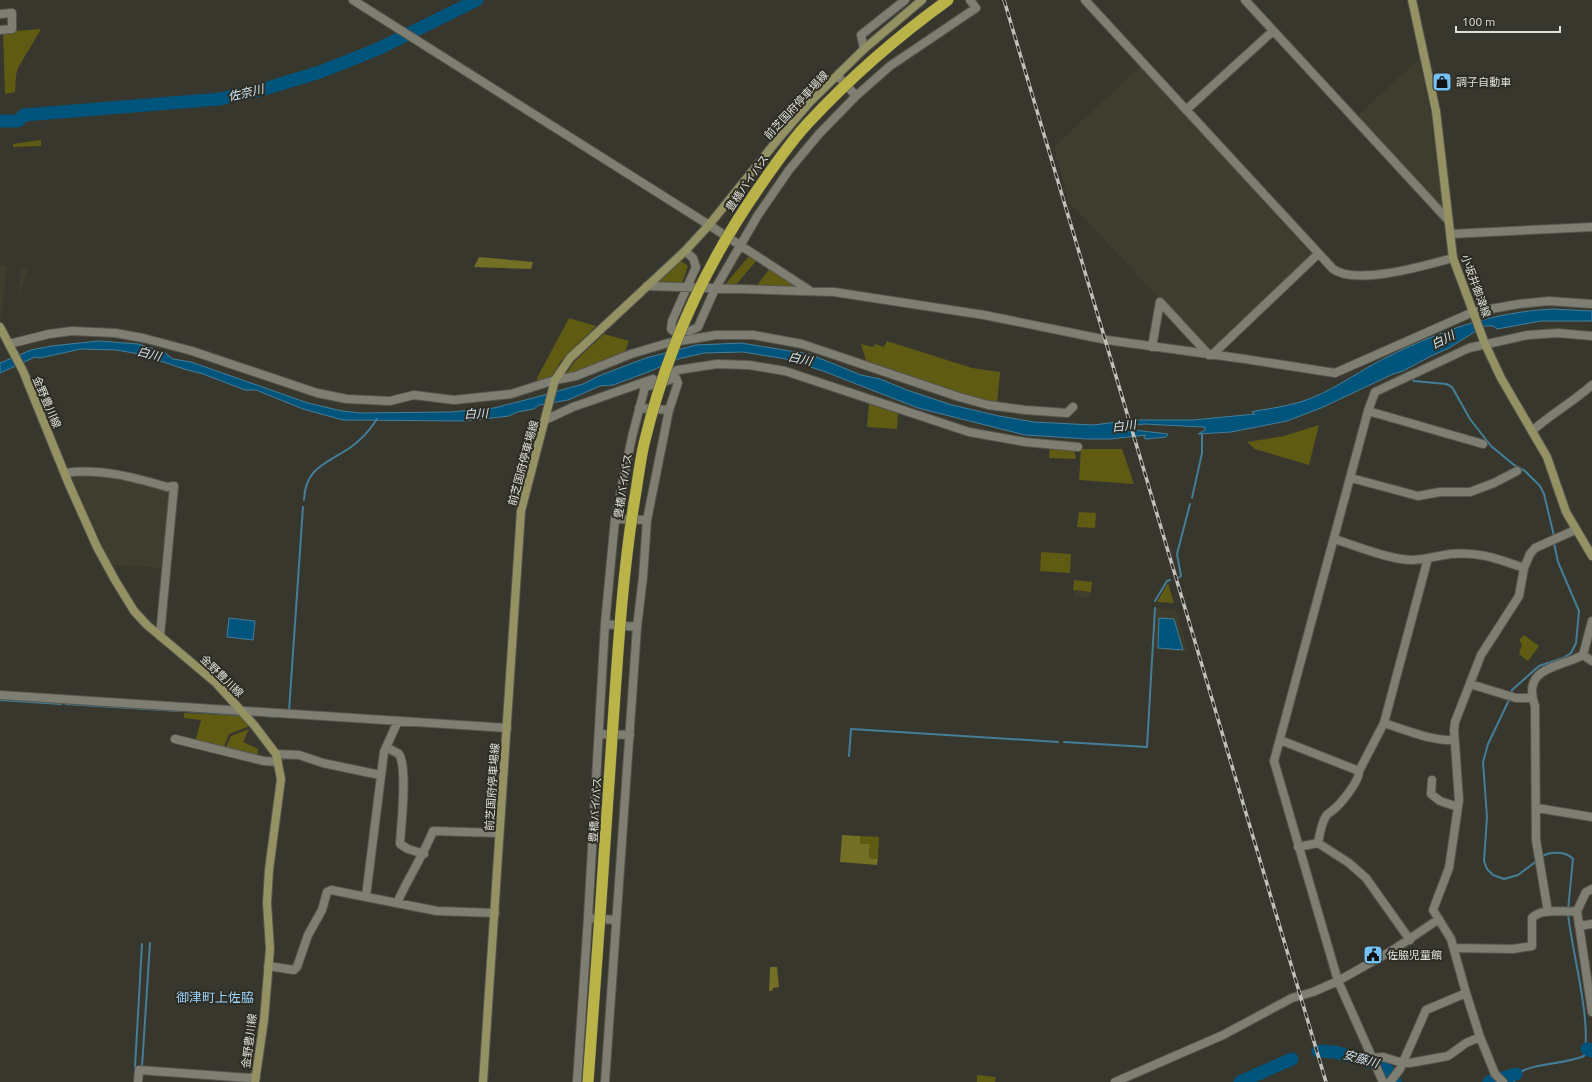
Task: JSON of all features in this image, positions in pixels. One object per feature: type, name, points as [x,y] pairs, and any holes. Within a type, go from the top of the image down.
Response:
[{"type":"highway","name":"豊橋バイパス","points":[[584,1082],[614,628],[624,540],[639,443],[660,373],[675,332],[700,275],[727,226],[765,170],[806,118],[854,68],[941,0]]},
{"type":"highway","name":"豊橋バイパス","points":[[588,1082],[619,628],[627,542],[643,446],[663,376],[704,278],[731,228],[788,148],[808,123],[860,71],[905,32],[948,0]]},
{"type":"main road","name":"前芝国府停車場線","points":[[483,1082],[521,511],[555,382],[570,358],[685,251],[709,225],[810,102],[864,49],[922,0]]},
{"type":"main road","name":"小坂井御津線","points":[[1412,0],[1436,111],[1453,258],[1485,342],[1501,378],[1547,457],[1555,475],[1561,501],[1575,530],[1592,556]]},
{"type":"main road","name":"金野豊川線","points":[[0,327],[6,343],[23,371],[97,547],[134,611],[160,636],[216,682],[242,711],[277,758],[281,779],[269,870],[267,903],[270,949],[255,1079]]},
{"type":"street","points":[[353,0],[709,225],[809,291]]},
{"type":"street","points":[[864,49],[861,35],[905,0]]},
{"type":"street","points":[[685,251],[693,258],[696,267],[672,321],[671,329],[673,331],[690,331],[698,327],[715,289],[758,215],[789,170],[856,96],[890,66],[976,8],[970,0]]},
{"type":"street","points":[[1084,0],[1333,270],[1343,275],[1395,272],[1453,258]]},
{"type":"street","points":[[1245,0],[1448,220]]},
{"type":"street","points":[[0,14],[12,13],[12,29],[0,30]]},
{"type":"street","points":[[1186,110],[1273,31]]},
{"type":"street","points":[[838,76],[856,96]]},
{"type":"street","points":[[1450,234],[1592,227]]},
{"type":"street","points":[[1211,355],[1318,254]]},
{"type":"street","points":[[647,286],[834,292],[984,315],[1105,339],[1211,355],[1245,358],[1335,373],[1488,308],[1549,301],[1592,304]]},
{"type":"street","points":[[1152,346],[1160,302],[1211,355]]},
{"type":"street","points":[[6,343],[72,331],[115,333],[168,344],[317,393],[347,399],[390,401],[417,395],[454,400],[511,394],[576,376],[631,354],[668,343],[716,335],[753,335],[802,344],[959,397],[988,405],[1025,410],[1067,413],[1073,407]]},
{"type":"street","points":[[1383,1082],[1338,981],[1298,848],[1274,761],[1368,411],[1375,392],[1485,342],[1528,335],[1558,333],[1592,336]]},
{"type":"street","points":[[546,418],[678,370],[717,364],[749,365],[785,370],[969,432],[1011,440],[1049,443],[1074,448],[1078,447]]},
{"type":"street","points":[[576,1082],[588,918],[605,624],[615,519],[639,408],[646,387],[676,378],[678,383],[669,410],[647,520],[643,577],[637,628],[605,1082]]},
{"type":"street","points":[[1532,431],[1543,421],[1564,408],[1592,385]]},
{"type":"street","points":[[639,408],[669,410]]},
{"type":"street","points":[[1368,411],[1483,444]]},
{"type":"street","points":[[65,473],[84,470],[96,471],[121,475],[167,487],[174,486],[160,636]]},
{"type":"street","points":[[1351,478],[1418,496],[1440,492],[1470,492],[1494,483],[1517,471]]},
{"type":"street","points":[[615,519],[647,520]]},
{"type":"street","points":[[1503,1082],[1495,1074],[1480,1037],[1451,939],[1433,910],[1449,868],[1458,807],[1458,775],[1454,740],[1455,722],[1481,655],[1516,603],[1519,596],[1524,568],[1530,554],[1535,548],[1575,530]]},
{"type":"street","points":[[1334,539],[1402,559],[1418,560],[1451,554],[1481,554],[1524,568]]},
{"type":"street","points":[[1318,843],[1320,829],[1326,814],[1334,810],[1356,783],[1360,776],[1359,771],[1384,723],[1428,558]]},
{"type":"street","points":[[1548,912],[1538,859],[1535,706],[1532,698],[1535,679],[1538,674],[1545,669],[1573,660],[1583,655],[1592,621]]},
{"type":"street","points":[[605,624],[637,628]]},
{"type":"street","points":[[1583,655],[1592,661]]},
{"type":"street","points":[[1470,684],[1506,696],[1516,698],[1532,698]]},
{"type":"street","points":[[0,695],[507,728]]},
{"type":"street","points":[[366,896],[377,816],[380,775],[386,747],[398,721]]},
{"type":"street","points":[[1384,723],[1423,735],[1446,740],[1454,740]]},
{"type":"street","points":[[599,734],[630,735]]},
{"type":"street","points":[[175,739],[264,761],[299,755],[324,763],[380,775]]},
{"type":"street","points":[[1280,740],[1359,771]]},
{"type":"street","points":[[386,747],[400,754],[402,761],[403,804],[400,844],[408,849],[424,854]]},
{"type":"street","points":[[1432,780],[1430,794],[1440,801],[1458,807]]},
{"type":"street","points":[[1537,808],[1592,818]]},
{"type":"street","points":[[397,903],[405,885],[424,854],[433,831],[499,833]]},
{"type":"street","points":[[1298,848],[1318,843],[1349,863],[1366,878],[1410,940]]},
{"type":"street","points":[[1592,889],[1586,892],[1575,911],[1579,926],[1592,1012]]},
{"type":"street","points":[[268,966],[294,970],[297,967],[308,935],[322,910],[326,892],[331,890],[437,911],[495,913]]},
{"type":"street","points":[[1454,948],[1507,949],[1532,946],[1532,918],[1535,915],[1548,912],[1575,911]]},
{"type":"street","points":[[588,918],[616,920]]},
{"type":"street","points":[[1115,1082],[1222,1035],[1292,998],[1313,992],[1338,981],[1410,940],[1439,919]]},
{"type":"street","points":[[1579,926],[1592,924]]},
{"type":"street","points":[[1393,1080],[1426,1010],[1466,993]]},
{"type":"street","points":[[1374,1061],[1383,1057],[1402,1063],[1448,1056],[1466,1043],[1480,1037]]},
{"type":"street","points":[[138,1082],[139,1070],[255,1079]]},
{"type":"shaded area","points":[[41,29],[18,68],[15,92],[5,94],[3,32]]},
{"type":"shaded area","points":[[1419,59],[1430,112],[1444,213],[1356,117]]},
{"type":"shaded area","points":[[1141,66],[1313,256],[1210,352],[1069,202],[1054,147]]},
{"type":"shaded area","points":[[41,140],[41,146],[13,147],[13,144]]},
{"type":"shaded area","points":[[750,255],[757,260],[734,287],[725,287],[728,281]]},
{"type":"shaded area","points":[[479,257],[533,262],[531,269],[474,267]]},
{"type":"shaded area","points":[[681,261],[688,266],[681,286],[656,285]]},
{"type":"shaded area","points":[[0,265],[7,266],[1,319],[0,318]]},
{"type":"shaded area","points":[[21,267],[29,268],[19,294]]},
{"type":"shaded area","points":[[770,268],[801,288],[755,288]]},
{"type":"shaded area","points":[[569,318],[596,326],[560,362],[551,380],[537,382],[537,378]]},
{"type":"shaded area","points":[[604,334],[629,341],[625,352],[576,375],[564,377],[575,361]]},
{"type":"shaded area","points":[[887,341],[972,368],[1000,372],[997,403],[959,394],[867,363],[861,344],[873,347],[875,344],[884,347]]},
{"type":"shaded area","points":[[869,403],[898,413],[897,429],[867,427]]},
{"type":"shaded area","points":[[1319,425],[1309,465],[1255,449],[1247,442],[1284,436]]},
{"type":"shaded area","points":[[1050,446],[1074,450],[1076,458],[1049,458]]},
{"type":"shaded area","points":[[1081,449],[1122,449],[1134,484],[1079,480]]},
{"type":"shaded area","points":[[95,475],[145,484],[169,491],[165,568],[111,565],[71,476]]},
{"type":"shaded area","points":[[1079,512],[1096,513],[1095,528],[1077,527]]},
{"type":"shaded area","points":[[1041,552],[1071,554],[1070,573],[1040,571]]},
{"type":"shaded area","points":[[1074,580],[1092,582],[1091,592],[1073,590]]},
{"type":"shaded area","points":[[1168,583],[1174,603],[1157,602]]},
{"type":"shaded area","points":[[1073,591],[1091,592],[1090,598],[1075,597]]},
{"type":"shaded area","points":[[1156,608],[1176,610],[1188,652],[1154,649]]},
{"type":"shaded area","points":[[1524,635],[1539,646],[1528,661],[1519,654],[1522,645],[1519,640]]},
{"type":"shaded area","points":[[184,713],[242,716],[250,726],[229,734],[223,749],[195,742],[201,720],[184,718]]},
{"type":"shaded area","points":[[249,729],[243,742],[258,749],[257,757],[225,749],[231,736]]},
{"type":"shaded area","points":[[842,835],[860,836],[860,844],[870,844],[869,858],[878,859],[877,865],[840,862]]},
{"type":"shaded area","points":[[860,836],[879,837],[878,859],[869,858],[870,844],[860,844]]},
{"type":"shaded area","points":[[770,967],[777,967],[779,987],[773,988],[772,991],[769,991]]},
{"type":"shaded area","points":[[977,1075],[996,1077],[995,1082],[977,1082]]},
{"type":"water","name":"白川","points":[[1553,309],[1592,311],[1592,321],[1541,321],[1497,329],[1493,326],[1484,326],[1449,348],[1403,371],[1393,374],[1321,408],[1287,421],[1231,432],[1198,434],[1205,430],[1205,427],[1144,424],[1123,427],[1125,429],[1168,434],[1166,437],[1146,439],[1144,438],[1146,435],[1111,439],[1087,439],[1025,435],[918,408],[823,371],[786,359],[743,352],[704,353],[678,359],[613,385],[600,386],[568,400],[539,405],[534,409],[517,412],[509,416],[465,421],[343,420],[303,409],[256,390],[245,390],[203,374],[140,354],[116,350],[81,349],[40,358],[35,357],[0,373],[0,363],[31,350],[51,346],[99,341],[138,344],[164,352],[173,359],[191,362],[308,403],[342,411],[361,413],[450,412],[494,408],[537,397],[583,384],[601,375],[646,358],[696,345],[741,343],[809,354],[861,375],[880,379],[952,405],[999,416],[1034,422],[1093,425],[1133,420],[1193,420],[1255,414],[1252,412],[1292,404],[1314,397],[1385,358],[1446,331],[1467,324],[1509,314]]},
{"type":"water","points":[[229,618],[255,621],[253,640],[227,637]]},
{"type":"water","points":[[1159,618],[1174,619],[1183,650],[1158,648]]},
{"type":"waterway","name":"佐奈川","points":[[0,121],[18,121],[24,115],[220,99],[264,89],[320,72],[378,49],[477,0]]},
{"type":"waterway","points":[[1413,379],[1414,381],[1446,384],[1452,387],[1470,419],[1491,446],[1514,465],[1525,471],[1540,486],[1544,494],[1554,536]]},
{"type":"waterway","points":[[304,500],[305,489],[313,473],[326,462],[359,441],[369,431],[377,419]]},
{"type":"waterway","points":[[1192,498],[1202,453],[1202,434]]},
{"type":"waterway","points":[[1178,578],[1181,576],[1177,554],[1190,504]]},
{"type":"waterway","points":[[289,711],[303,507]]},
{"type":"waterway","points":[[1511,694],[1512,690],[1539,666],[1563,658],[1571,653],[1576,643],[1579,611],[1558,562],[1554,543]]},
{"type":"waterway","points":[[1155,601],[1167,581],[1170,580]]},
{"type":"waterway","points":[[1064,742],[1147,747],[1155,608]]},
{"type":"waterway","points":[[1510,698],[1488,744],[1483,762],[1487,817],[1484,861],[1487,869],[1493,875],[1504,879],[1518,875],[1538,860]]},
{"type":"waterway","points":[[0,700],[61,704]]},
{"type":"waterway","points":[[66,704],[179,711]]},
{"type":"waterway","points":[[184,711],[240,715]]},
{"type":"waterway","points":[[270,717],[288,717]]},
{"type":"waterway","points":[[849,756],[851,729],[1058,742]]},
{"type":"waterway","points":[[1541,857],[1553,853],[1562,853],[1573,859],[1568,910]]},
{"type":"waterway","points":[[1514,1082],[1516,1074],[1532,1067],[1567,1061],[1584,1056],[1586,1042],[1584,1006],[1568,914]]},
{"type":"waterway","points":[[142,1067],[150,943]]},
{"type":"waterway","points":[[135,1067],[142,944]]},
{"type":"waterway","name":"安藤川","points":[[1587,1049],[1592,1051]]},
{"type":"waterway","name":"安藤川","points":[[1318,1051],[1335,1052],[1385,1066],[1395,1082]]},
{"type":"waterway","name":"安藤川","points":[[1240,1082],[1292,1059]]},
{"type":"waterway","name":"安藤川","points":[[1489,1082],[1516,1074]]},
{"type":"railway","points":[[1004,0],[1326,1082]]},
{"type":"place","name":"調子自動車","points":[[1442,82]]},
{"type":"place","name":"佐脇児童館","points":[[1373,955]]},
{"type":"district","name":"御津町上佐脇","points":[[215,997]]}]
